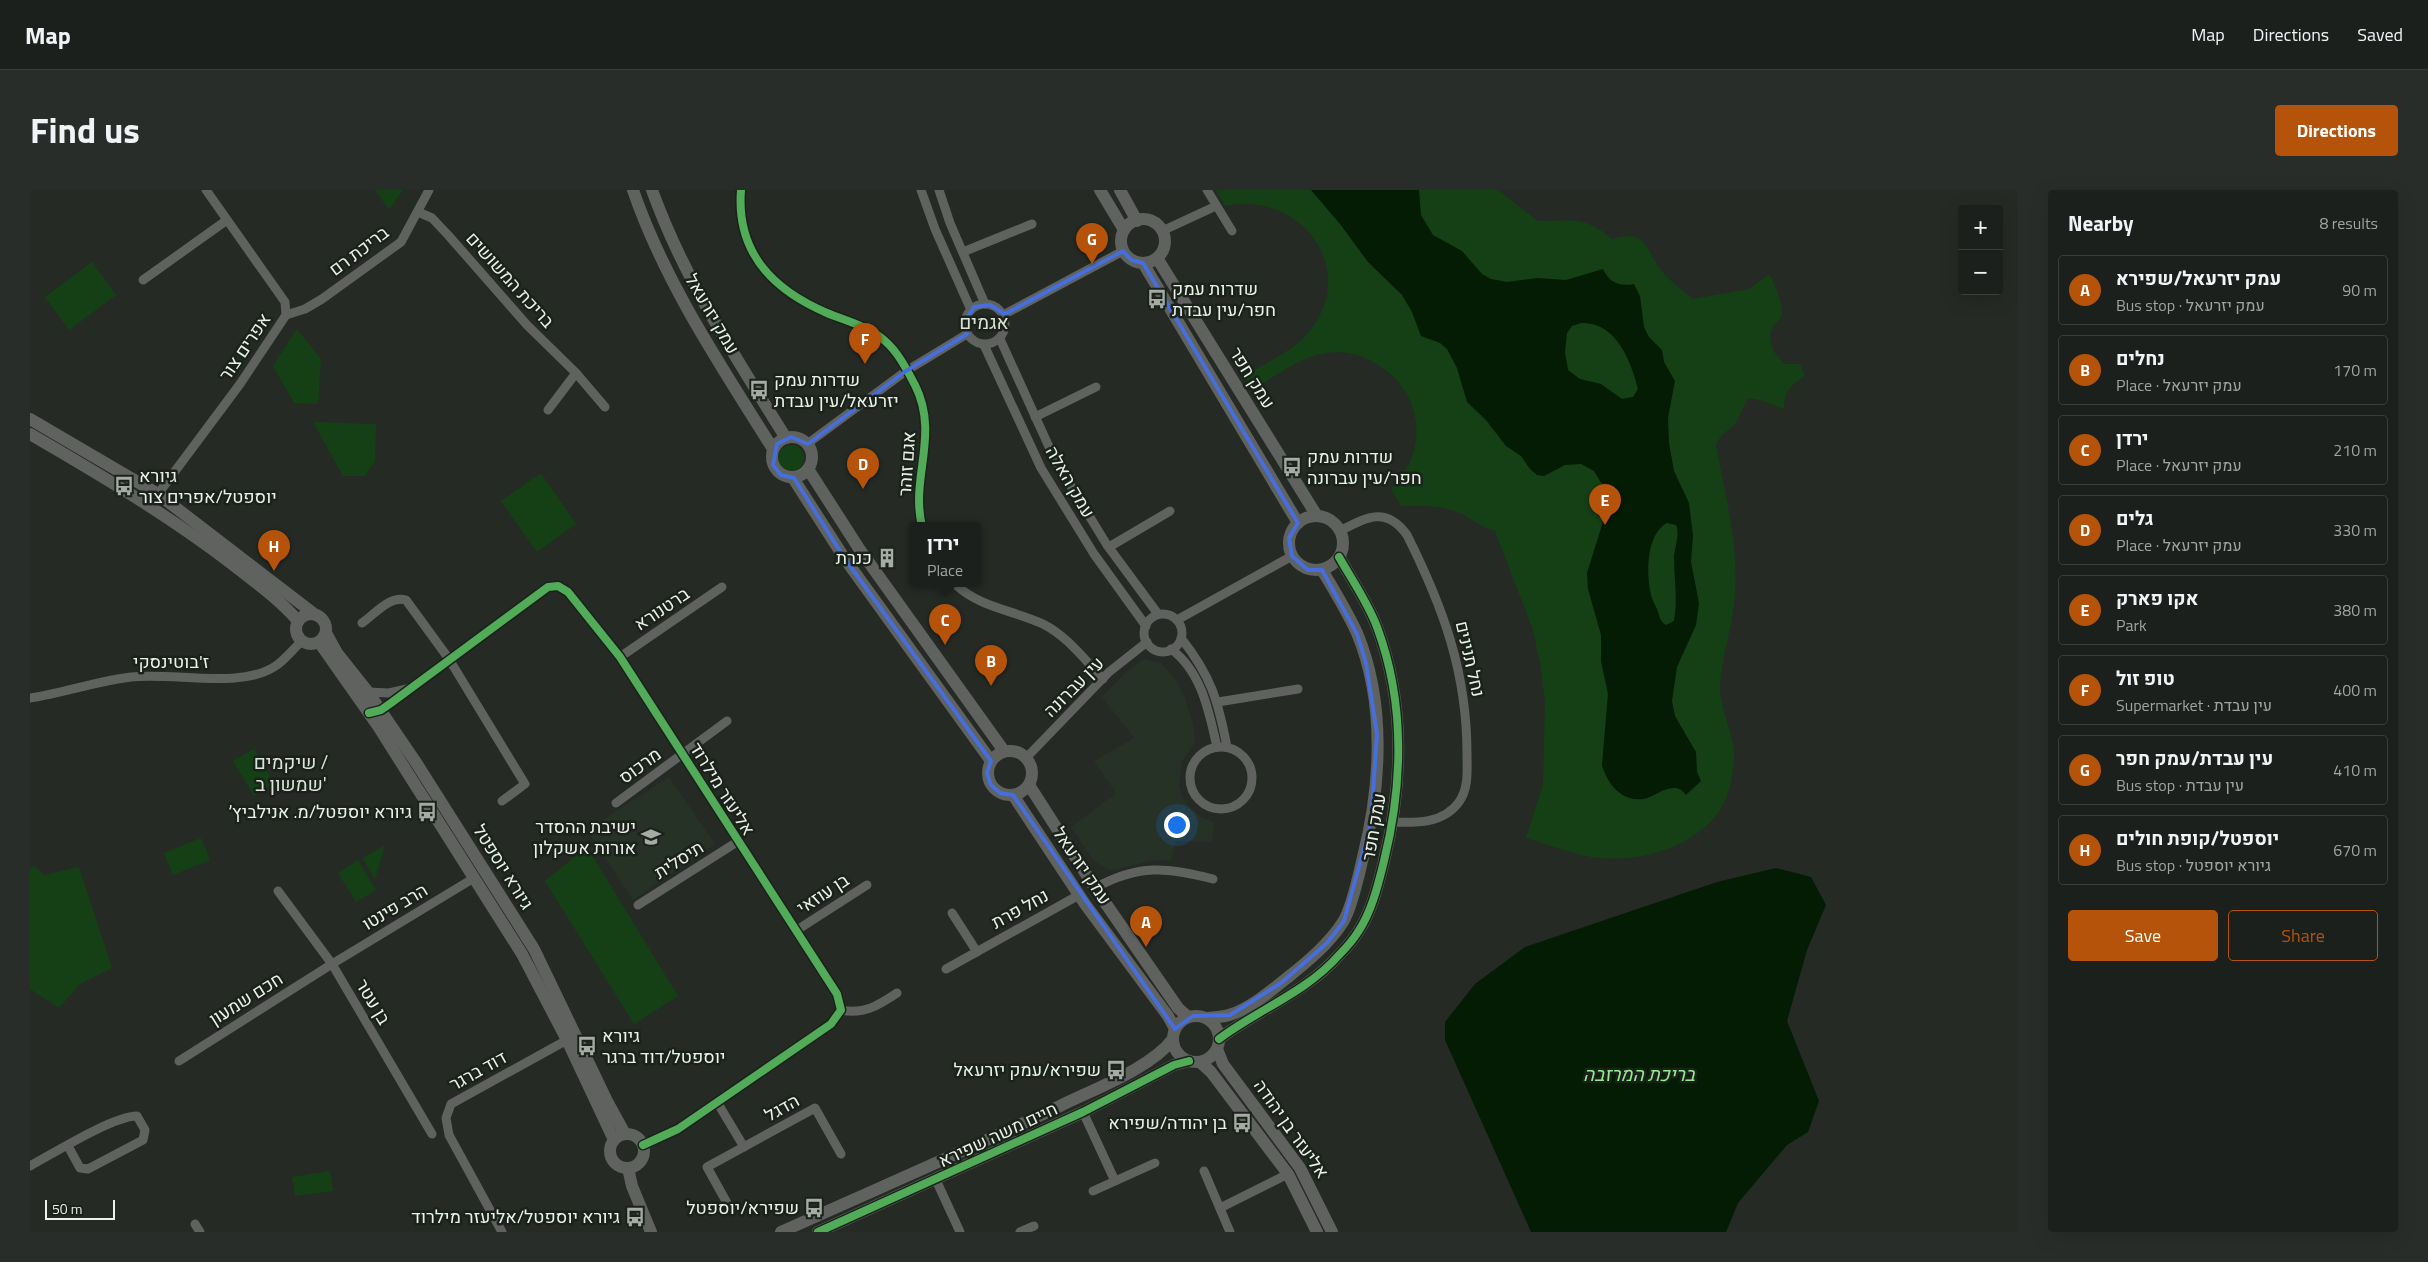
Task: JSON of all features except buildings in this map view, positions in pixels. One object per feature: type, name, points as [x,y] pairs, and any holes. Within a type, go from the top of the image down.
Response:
[{"type":"street","name":"אפרים צור","points":[[158,494],[240,384],[286,315],[285,302],[206,190]]},
{"type":"street","name":"בריכת רם","points":[[286,315],[305,309],[322,299],[401,242],[429,190]]},
{"type":"street","name":"עמק יזרעאל","points":[[633,190],[666,268],[698,330],[773,449]]},
{"type":"street","name":"עמק יזרעאל","points":[[652,190],[686,269],[713,321],[786,438]]},
{"type":"street","name":"אגם זוהר","points":[[741,190],[742,220],[746,239],[767,273],[783,289],[801,301],[885,340],[896,353],[915,385],[924,418],[926,441],[919,506],[921,522]]},
{"type":"street","points":[[921,190],[935,229],[971,310]]},
{"type":"street","points":[[938,190],[985,304]]},
{"type":"street","points":[[1100,190],[1124,230]]},
{"type":"street","points":[[1120,190],[1137,220]]},
{"type":"street","points":[[1207,190],[1232,231]]},
{"type":"street","points":[[1162,231],[1216,206]]},
{"type":"street","name":"בריכת המשושים","points":[[418,212],[432,218],[438,224],[527,326],[576,373],[605,407]]},
{"type":"street","points":[[143,280],[227,220]]},
{"type":"street","points":[[1137,220],[1154,223],[1162,231],[1164,242],[1157,258],[1143,263],[1131,260],[1123,251],[1121,239],[1124,230],[1137,220]]},
{"type":"street","points":[[963,252],[1032,224]]},
{"type":"street","points":[[1003,315],[1123,251]]},
{"type":"street","name":"עמק חפר","points":[[1157,258],[1317,516]]},
{"type":"street","name":"עמק חפר","points":[[1143,263],[1298,523]]},
{"type":"street","points":[[985,304],[996,307],[1003,315],[1005,330],[1000,339],[984,344],[973,340],[968,334],[965,321],[971,310],[985,304]]},
{"type":"street","points":[[807,444],[906,371],[968,334]]},
{"type":"street","name":"עמק האלה","points":[[1000,339],[1055,460],[1109,547],[1158,614]]},
{"type":"street","name":"עמק האלה","points":[[984,344],[1041,468],[1094,554],[1146,626]]},
{"type":"street","points":[[548,410],[576,373]]},
{"type":"street","points":[[1035,417],[1096,387]]},
{"type":"street","points":[[30,419],[158,494],[324,620],[322,637],[310,644],[302,641],[297,634],[298,621],[304,615],[313,613]]},
{"type":"street","points":[[30,434],[108,479],[195,536],[282,603],[298,621]]},
{"type":"street","points":[[786,438],[797,438],[807,444],[812,457],[808,469],[800,476],[793,478],[781,475],[774,468],[772,459],[773,449],[786,438]]},
{"type":"street","points":[[808,469],[860,550],[1004,751]]},
{"type":"street","points":[[793,478],[845,559],[991,761]]},
{"type":"street","points":[[1109,547],[1170,511]]},
{"type":"street","points":[[1317,516],[1330,520],[1340,531],[1343,549],[1339,557],[1329,568],[1315,571],[1302,567],[1292,556],[1289,538],[1298,523],[1317,516]]},
{"type":"street","name":"נחל תנינים","points":[[1340,531],[1374,516],[1384,517],[1401,526],[1437,598],[1454,648],[1462,688],[1466,716],[1467,776],[1465,789],[1459,802],[1438,819],[1422,823],[1392,822]]},
{"type":"street","points":[[1177,620],[1292,556]]},
{"type":"street","name":"עמק חפר","points":[[1218,1044],[1317,975],[1338,957],[1358,932],[1370,910],[1379,882],[1397,792],[1398,733],[1392,680],[1377,626],[1339,557]]},
{"type":"street","name":"עמק חפר","points":[[1207,1018],[1230,1015],[1252,1002],[1304,965],[1344,921],[1358,876],[1371,823],[1376,790],[1377,734],[1375,708],[1366,662],[1357,634],[1322,570]]},
{"type":"street","name":"אליעזר מילרוד","points":[[375,712],[548,587],[558,586],[568,592],[620,657],[737,842],[838,994],[841,1010]]},
{"type":"street","name":"ברטנורא","points":[[620,657],[722,587]]},
{"type":"street","points":[[959,587],[979,601],[998,610],[1026,617],[1058,632],[1103,679]]},
{"type":"street","points":[[362,623],[393,600],[399,598],[406,600],[449,659],[526,784],[502,801]]},
{"type":"street","points":[[1158,614],[1168,614],[1177,620],[1182,630],[1178,644],[1172,649],[1156,650],[1147,642],[1144,634],[1146,626],[1148,621],[1158,614]]},
{"type":"street","name":"גיורא יוספטל","points":[[322,637],[368,692],[375,712],[474,878],[522,954],[567,1040],[614,1140]]},
{"type":"street","name":"גיורא יוספטל","points":[[322,637],[375,712],[417,764],[534,949],[608,1103],[625,1134]]},
{"type":"street","points":[[1181,638],[1197,659],[1218,702],[1227,747]]},
{"type":"street","name":"ז'בוטינסקי","points":[[30,698],[130,677],[160,675],[210,678],[256,674],[274,667],[302,641]]},
{"type":"street","name":"עין עברונה","points":[[1026,757],[1103,679],[1147,642]]},
{"type":"street","points":[[1172,649],[1188,666],[1207,702],[1217,747]]},
{"type":"street","name":"אליעזר מילרוד","points":[[368,692],[389,693],[409,688]]},
{"type":"street","points":[[1218,702],[1298,689]]},
{"type":"street","name":"מרכוס","points":[[616,803],[727,721]]},
{"type":"street","points":[[1217,747],[1227,747],[1243,755],[1249,764],[1252,774],[1252,786],[1240,804],[1220,810],[1209,808],[1200,802],[1193,794],[1189,784],[1189,773],[1193,762],[1200,754],[1217,747]]},
{"type":"street","points":[[1004,751],[1016,751],[1026,757],[1032,768],[1029,785],[1020,793],[1013,795],[1000,793],[991,785],[987,773],[991,761],[1004,751]]},
{"type":"street","name":"עמק יזרעאל","points":[[1029,785],[1095,888],[1178,1008],[1188,1017]]},
{"type":"street","name":"עמק יזרעאל","points":[[1013,795],[1079,895],[1168,1016],[1174,1034]]},
{"type":"street","name":"תיסלית","points":[[638,905],[737,842]]},
{"type":"street","points":[[1095,888],[1115,877],[1136,871],[1161,868],[1214,879]]},
{"type":"street","name":"הרב פינטו","points":[[332,964],[474,878]]},
{"type":"street","name":"בן עוזאי","points":[[796,930],[867,885]]},
{"type":"street","name":"בן עטר","points":[[278,891],[332,964],[432,1134]]},
{"type":"street","name":"נחל פרת","points":[[946,969],[1079,895]]},
{"type":"street","points":[[952,913],[977,952]]},
{"type":"street","name":"חכם שמעון","points":[[179,1061],[332,964]]},
{"type":"street","points":[[643,1146],[678,1128],[831,1024],[841,1010],[854,1013],[875,1008],[898,993]]},
{"type":"street","points":[[1198,1016],[1207,1018],[1216,1027],[1218,1044],[1210,1058],[1194,1061],[1176,1051],[1174,1034],[1188,1017],[1198,1016]]},
{"type":"street","name":"חיים משה שפירא","points":[[781,1232],[973,1147],[1137,1068],[1164,1050],[1174,1034]]},
{"type":"street","name":"דוד ברגר","points":[[502,1232],[448,1135],[446,1118],[451,1104],[567,1040]]},
{"type":"street","name":"אליעזר בן יהודה","points":[[1218,1044],[1223,1064],[1300,1168],[1332,1232]]},
{"type":"street","name":"אליעזר בן יהודה","points":[[1194,1061],[1211,1072],[1288,1174],[1317,1232]]},
{"type":"street","name":"חיים משה שפירא","points":[[818,1232],[1083,1112],[1174,1066],[1194,1061]]},
{"type":"street","points":[[717,1102],[744,1147]]},
{"type":"street","name":"הדגל","points":[[727,1203],[708,1167],[816,1108],[841,1154]]},
{"type":"street","points":[[1083,1112],[1115,1180]]},
{"type":"street","points":[[30,1166],[68,1146],[126,1116],[138,1116],[145,1130],[144,1140],[88,1169],[80,1168],[68,1146]]},
{"type":"street","points":[[625,1134],[638,1138],[643,1146],[641,1160],[628,1168],[617,1165],[610,1156],[611,1145],[614,1140],[625,1134]]},
{"type":"street","points":[[1093,1191],[1155,1163]]},
{"type":"street","points":[[628,1168],[632,1186],[651,1232]]},
{"type":"street","points":[[1204,1171],[1230,1232]]},
{"type":"street","points":[[1220,1208],[1288,1174]]},
{"type":"street","points":[[936,1180],[960,1232]]},
{"type":"street","points":[[1020,1232],[1034,1226]]},
{"type":"highlighted area","points":[[1123,251],[1131,260],[1143,263],[1298,523],[1289,538],[1292,556],[1308,570],[1322,570],[1357,634],[1366,663],[1377,734],[1371,823],[1344,921],[1327,943],[1281,983],[1230,1015],[1193,1016],[1175,1029],[1013,795],[1000,793],[991,785],[987,773],[991,761],[845,559],[794,478],[781,475],[773,465],[777,444],[791,437],[808,444],[906,371],[967,334],[965,321],[974,307],[990,305],[1005,314]]},
{"type":"shaded area","points":[[1145,659],[1161,663],[1173,676],[1184,696],[1193,724],[1195,739],[1194,745],[1182,761],[1179,785],[1182,797],[1189,807],[1201,817],[1214,822],[1212,842],[1176,841],[1171,860],[1150,861],[1113,870],[1107,869],[1094,861],[1071,827],[1116,793],[1094,761],[1134,738],[1102,697],[1126,672]]},
{"type":"shaded area","name":"ישיבת ההסדר אורות אשקלון","points":[[669,777],[715,844],[633,900],[587,830]]},
{"type":"green space","points":[[375,190],[403,190],[389,210]]},
{"type":"green space","points":[[1216,190],[1498,190],[1538,221],[1576,221],[1593,226],[1612,239],[1633,237],[1639,239],[1648,248],[1664,274],[1693,299],[1749,289],[1770,274],[1782,307],[1781,318],[1771,330],[1772,346],[1784,364],[1800,364],[1805,376],[1795,383],[1787,393],[1784,409],[1760,400],[1748,398],[1735,424],[1720,437],[1716,445],[1735,554],[1734,603],[1720,685],[1720,694],[1734,749],[1734,759],[1730,787],[1722,807],[1706,826],[1693,836],[1661,851],[1626,858],[1591,857],[1526,838],[1543,784],[1545,702],[1533,630],[1495,531],[1446,508],[1401,506],[1391,489],[1403,474],[1414,451],[1416,423],[1408,397],[1401,386],[1392,375],[1375,363],[1349,353],[1335,352],[1317,355],[1297,363],[1252,390],[1244,376],[1289,350],[1312,328],[1324,304],[1328,280],[1324,257],[1313,237],[1297,221],[1276,209],[1252,204],[1225,206]]},
{"type":"green space","points":[[92,262],[116,295],[69,330],[45,297]]},
{"type":"green space","points":[[297,329],[321,359],[318,404],[294,403],[273,366]]},
{"type":"green space","points":[[313,422],[376,424],[375,461],[365,476],[343,476]]},
{"type":"green space","points":[[791,445],[800,449],[804,458],[800,467],[791,471],[782,467],[778,458],[782,449]]},
{"type":"green space","points":[[541,473],[576,524],[537,552],[501,501]]},
{"type":"green space","points":[[254,749],[274,783],[254,796],[233,761]]},
{"type":"green space","points":[[201,838],[210,860],[173,875],[164,853]]},
{"type":"green space","points":[[385,845],[375,880],[363,858]]},
{"type":"green space","points":[[587,847],[678,996],[634,1024],[545,881]]},
{"type":"green space","points":[[358,860],[376,890],[356,902],[338,873]]},
{"type":"green space","points":[[35,866],[44,875],[79,867],[112,968],[80,984],[59,1008],[30,989],[30,868]]},
{"type":"green space","points":[[330,1171],[333,1191],[295,1196],[292,1177]]},
{"type":"water","points":[[1311,190],[1419,190],[1421,215],[1433,235],[1462,251],[1482,274],[1491,279],[1507,282],[1537,278],[1566,280],[1603,269],[1611,280],[1619,284],[1634,284],[1640,296],[1644,327],[1649,337],[1662,350],[1664,362],[1675,381],[1668,418],[1669,443],[1674,471],[1689,503],[1693,536],[1691,562],[1699,603],[1696,625],[1677,667],[1672,701],[1675,716],[1696,752],[1697,772],[1701,781],[1686,795],[1681,790],[1671,788],[1648,798],[1635,799],[1628,797],[1616,790],[1611,784],[1602,765],[1608,694],[1601,661],[1601,635],[1588,589],[1587,573],[1606,512],[1606,491],[1594,471],[1581,464],[1565,465],[1544,476],[1537,475],[1521,456],[1506,446],[1486,420],[1467,402],[1457,368],[1447,349],[1440,343],[1421,336],[1412,312],[1402,295],[1368,262],[1340,224]],"holes":[[[1582,323],[1594,324],[1604,329],[1620,345],[1631,367],[1638,389],[1633,397],[1622,399],[1601,384],[1580,379],[1568,370],[1565,352],[1567,333],[1572,326]],[[1667,523],[1676,525],[1678,533],[1674,556],[1676,597],[1674,621],[1666,625],[1661,620],[1651,597],[1648,566],[1651,545],[1660,528]]]},
{"type":"water","name":"בריכת המרזבה","points":[[1776,868],[1811,877],[1826,905],[1807,950],[1787,1021],[1819,1101],[1808,1132],[1787,1145],[1738,1203],[1726,1232],[1531,1232],[1445,1040],[1445,1022],[1475,984],[1525,947],[1717,882]]},
{"type":"cycle path","points":[[741,190],[741,212],[745,233],[752,251],[775,281],[808,304],[865,328],[879,336],[890,345],[909,373],[922,403],[925,421],[925,439],[919,491],[921,522]]},
{"type":"cycle path","points":[[1219,1039],[1312,980],[1344,950],[1363,924],[1374,898],[1384,861],[1395,802],[1398,773],[1397,714],[1393,684],[1377,627],[1339,557]]},
{"type":"cycle path","points":[[369,713],[381,710],[391,703],[548,587],[558,586],[568,592],[620,657],[837,994],[841,1010],[831,1024],[678,1129],[643,1145]]},
{"type":"cycle path","points":[[818,1232],[1083,1112],[1174,1065],[1189,1061]]},
{"type":"place","name":"עין עבדת/עמק חפר","points":[[1092,264]]},
{"type":"place","name":"שדרות עמק חפר/עין עבדת","points":[[1157,299]]},
{"type":"place","name":"טופ זול","points":[[865,364]]},
{"type":"place","name":"שדרות עמק יזרעאל/עין עבדת","points":[[759,390]]},
{"type":"place","name":"שדרות עמק חפר/עין עברונה","points":[[1292,467]]},
{"type":"place","name":"גיורא יוספטל/אפרים צור","points":[[124,486]]},
{"type":"place","name":"גלים","points":[[863,489]]},
{"type":"place","name":"אקו פארק","points":[[1605,525]]},
{"type":"place","name":"כנרת","points":[[887,558]]},
{"type":"place","name":"יוספטל/קופת חולים","points":[[274,571]]},
{"type":"place","name":"ירדן","points":[[945,645]]},
{"type":"place","name":"נחלים","points":[[991,686]]},
{"type":"place","name":"גיורא יוספטל/מ. אנילביץ׳","points":[[427,812]]},
{"type":"place","name":"ישיבת ההסדר אורות אשקלון","points":[[651,837]]},
{"type":"place","name":"עמק יזרעאל/שפירא","points":[[1146,947]]},
{"type":"place","name":"גיורא יוספטל/דוד ברגר","points":[[587,1046]]},
{"type":"place","name":"שפירא/עמק יזרעאל","points":[[1116,1070]]},
{"type":"place","name":"בן יהודה/שפירא","points":[[1242,1123]]},
{"type":"place","name":"שפירא/יוספטל","points":[[814,1208]]},
{"type":"place","name":"גיורא יוספטל/אליעזר מילרוד","points":[[635,1217]]},
{"type":"district","name":"אגמים","points":[[984,322]]},
{"type":"district","name":"שיקמים / שמשון ב'","points":[[291,773]]}]
